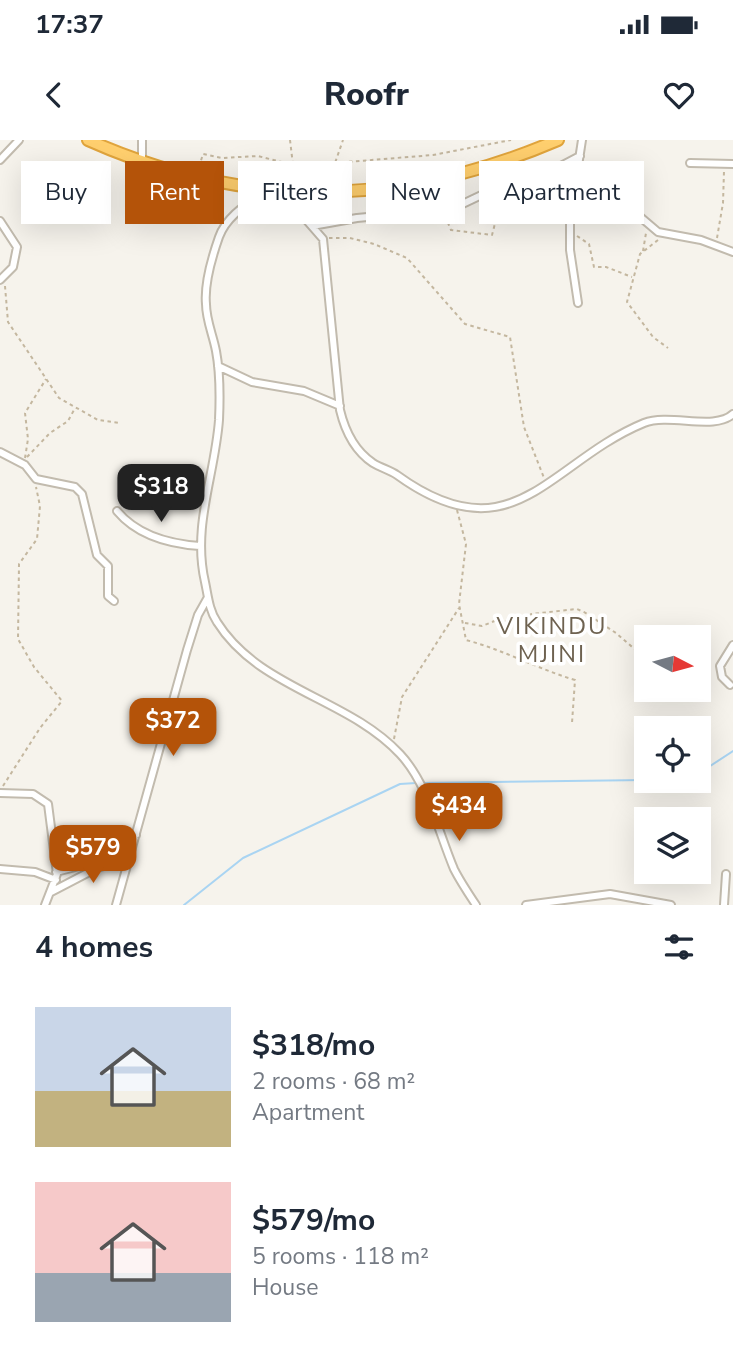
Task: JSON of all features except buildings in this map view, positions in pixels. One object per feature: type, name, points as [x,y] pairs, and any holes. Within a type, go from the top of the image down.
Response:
[{"type":"highway","points":[[88,140],[135,161]]},
{"type":"highway","points":[[352,190],[403,185],[468,172],[558,140]]},
{"type":"street","points":[[0,160],[19,140]]},
{"type":"street","points":[[142,140],[142,161]]},
{"type":"street","points":[[579,161],[582,140]]},
{"type":"street","points":[[570,161],[580,156]]},
{"type":"street","points":[[690,163],[733,164]]},
{"type":"street","points":[[238,213],[226,222],[212,259],[205,302],[218,366],[219,420],[203,508],[200,546],[207,599],[216,620],[233,644],[248,658],[296,688],[343,711],[391,746],[414,772],[456,872],[476,905]]},
{"type":"street","points":[[312,226],[366,217]]},
{"type":"street","points":[[0,221],[8,229],[16,247],[13,267],[3,279]]},
{"type":"street","points":[[644,221],[662,233],[716,244],[733,252]]},
{"type":"street","points":[[571,224],[570,250],[578,303]]},
{"type":"street","points":[[312,226],[323,239],[340,406],[349,437],[373,463],[416,488],[456,505],[483,509],[512,505],[547,485],[608,442],[646,422],[670,419],[723,421],[733,414]]},
{"type":"street","points":[[218,366],[252,382],[304,391],[340,406]]},
{"type":"street","points":[[0,452],[25,462],[36,479],[75,487],[82,494],[97,555],[108,566],[108,596],[114,601]]},
{"type":"street","points":[[117,511],[138,530],[177,544],[200,546]]},
{"type":"street","points":[[116,905],[187,650],[198,615],[207,599]]},
{"type":"street","points":[[730,685],[722,677],[720,666],[733,645]]},
{"type":"street","points":[[0,793],[33,794],[45,799],[51,817],[56,872],[56,880],[45,905]]},
{"type":"street","points":[[56,872],[87,864],[112,842],[136,835]]},
{"type":"street","points":[[51,892],[99,867],[130,860]]},
{"type":"street","points":[[0,869],[35,873],[56,880]]},
{"type":"street","points":[[724,905],[726,874]]},
{"type":"street","points":[[526,905],[610,894],[671,905]]},
{"type":"path","points":[[290,140],[293,161]]},
{"type":"path","points":[[336,161],[343,140]]},
{"type":"path","points":[[352,162],[433,155],[511,140]]},
{"type":"path","points":[[201,161],[203,154],[222,158],[258,156],[277,161]]},
{"type":"path","points":[[716,244],[723,203],[724,163]]},
{"type":"path","points":[[448,224],[449,229],[492,235],[495,224]]},
{"type":"path","points":[[648,225],[643,251],[632,277],[628,305],[653,337],[668,348]]},
{"type":"path","points":[[571,231],[589,244],[594,267],[606,267],[632,277]]},
{"type":"path","points":[[643,251],[662,233]]},
{"type":"path","points":[[323,239],[350,238],[374,244],[407,258],[465,324],[510,337],[524,426],[547,485]]},
{"type":"path","points":[[3,279],[8,322],[59,398],[98,420],[119,423]]},
{"type":"path","points":[[25,462],[28,439],[25,413],[46,379]]},
{"type":"path","points":[[25,462],[50,433],[68,421],[75,409]]},
{"type":"path","points":[[0,793],[8,774],[62,701],[34,667],[18,639],[19,564],[37,539],[40,506],[36,479]]},
{"type":"path","points":[[456,505],[466,544],[460,607],[467,640],[575,680],[572,723]]},
{"type":"path","points":[[391,746],[402,697],[460,607]]},
{"type":"path","points":[[464,623],[482,626],[497,620],[523,624],[531,614],[578,609],[594,616],[634,649]]},
{"type":"waterway","points":[[711,765],[733,751]]},
{"type":"waterway","points":[[421,783],[634,780]]},
{"type":"waterway","points":[[184,905],[243,858],[400,784],[416,783]]},
{"type":"district","name":"VIKINDU MJINI","points":[[552,640]]}]
